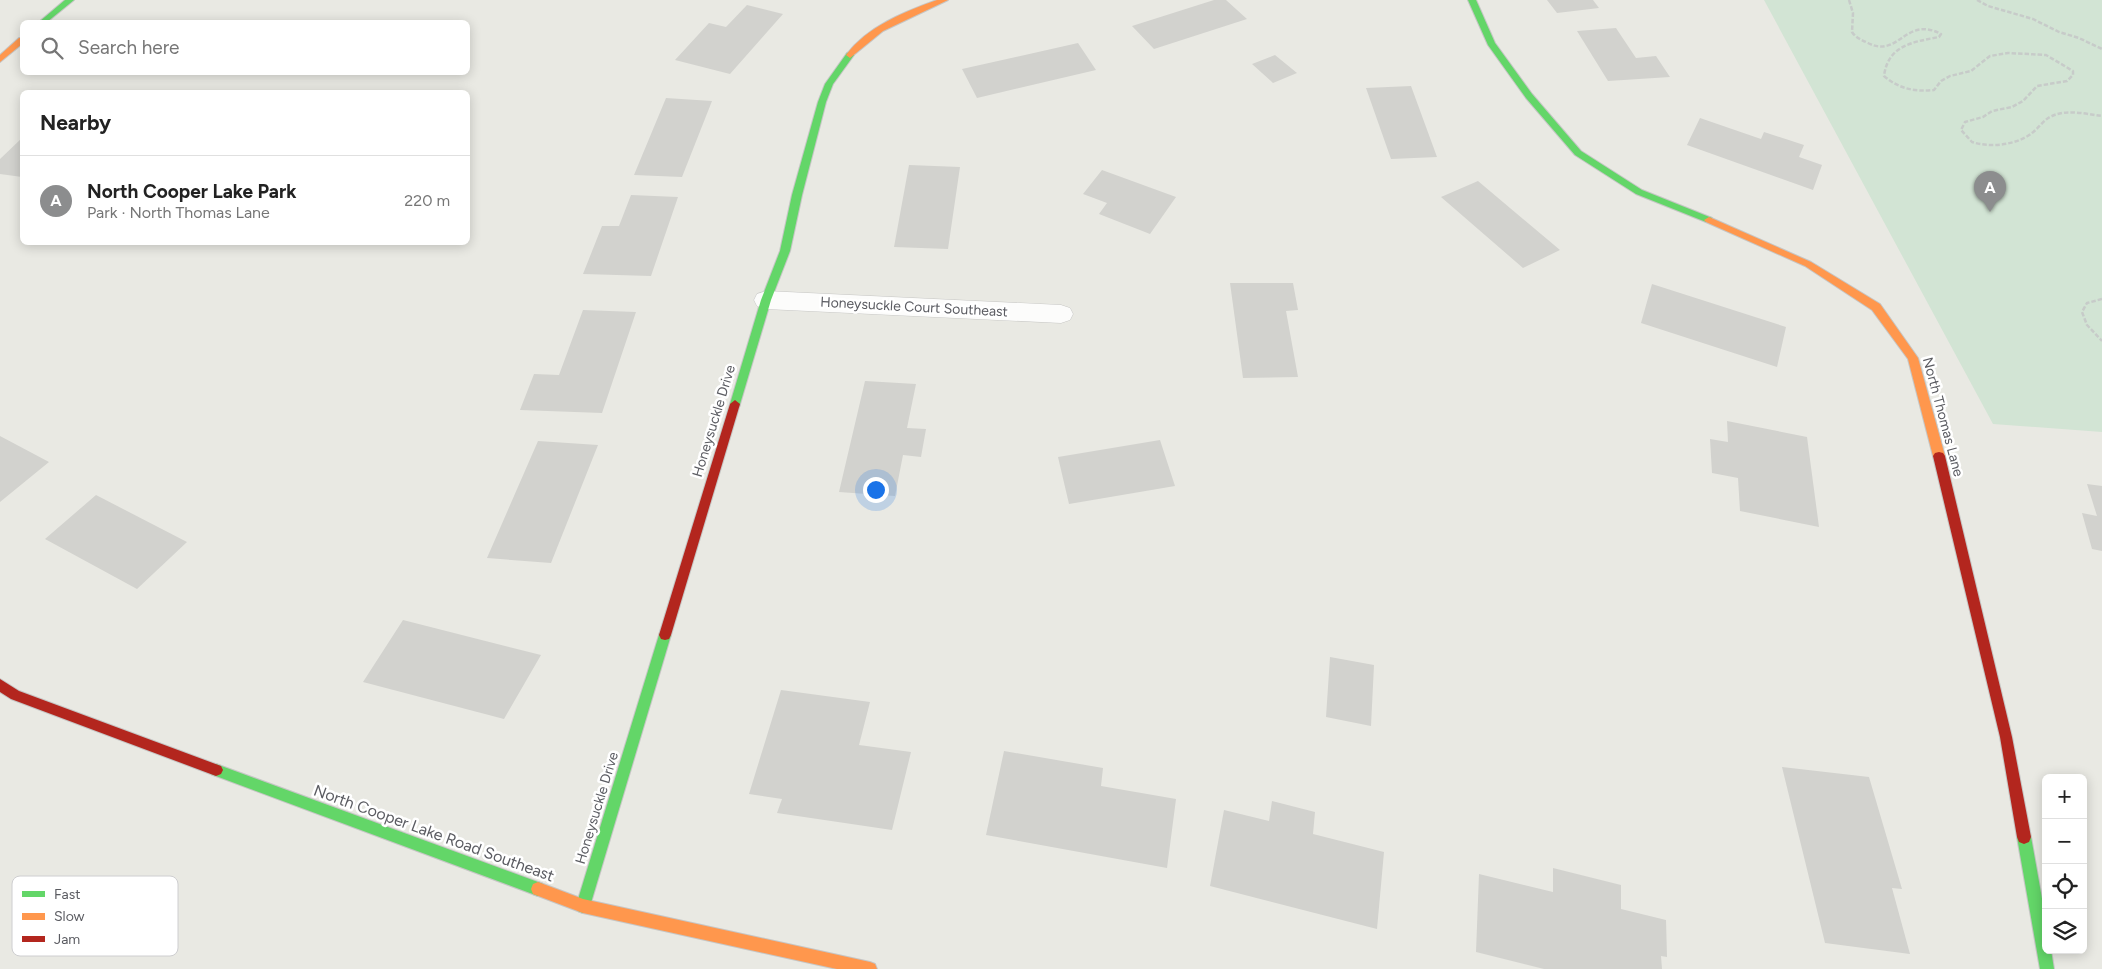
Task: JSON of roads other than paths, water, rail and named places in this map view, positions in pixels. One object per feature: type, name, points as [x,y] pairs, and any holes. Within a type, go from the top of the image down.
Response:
[{"type":"street","points":[[46,20],[70,0]]},
{"type":"street","name":"Honeysuckle Drive","points":[[583,906],[766,300],[785,251],[797,195],[822,102],[829,84],[852,52],[866,38],[917,10],[944,0]]},
{"type":"street","name":"North Thomas Lane","points":[[1472,0],[1491,43],[1529,96],[1578,153],[1639,192],[1743,234],[1808,264],[1876,307],[1914,358],[1949,494],[2006,737],[2047,969]]},
{"type":"street","points":[[0,59],[20,42]]},
{"type":"street","name":"Honeysuckle Court Southeast","points":[[766,300],[1061,314]]},
{"type":"street","name":"North Cooper Lake Road Southeast","points":[[0,685],[15,695],[583,906],[870,969]]},
{"type":"place","name":"North Cooper Lake Park","points":[[1990,212]]}]
